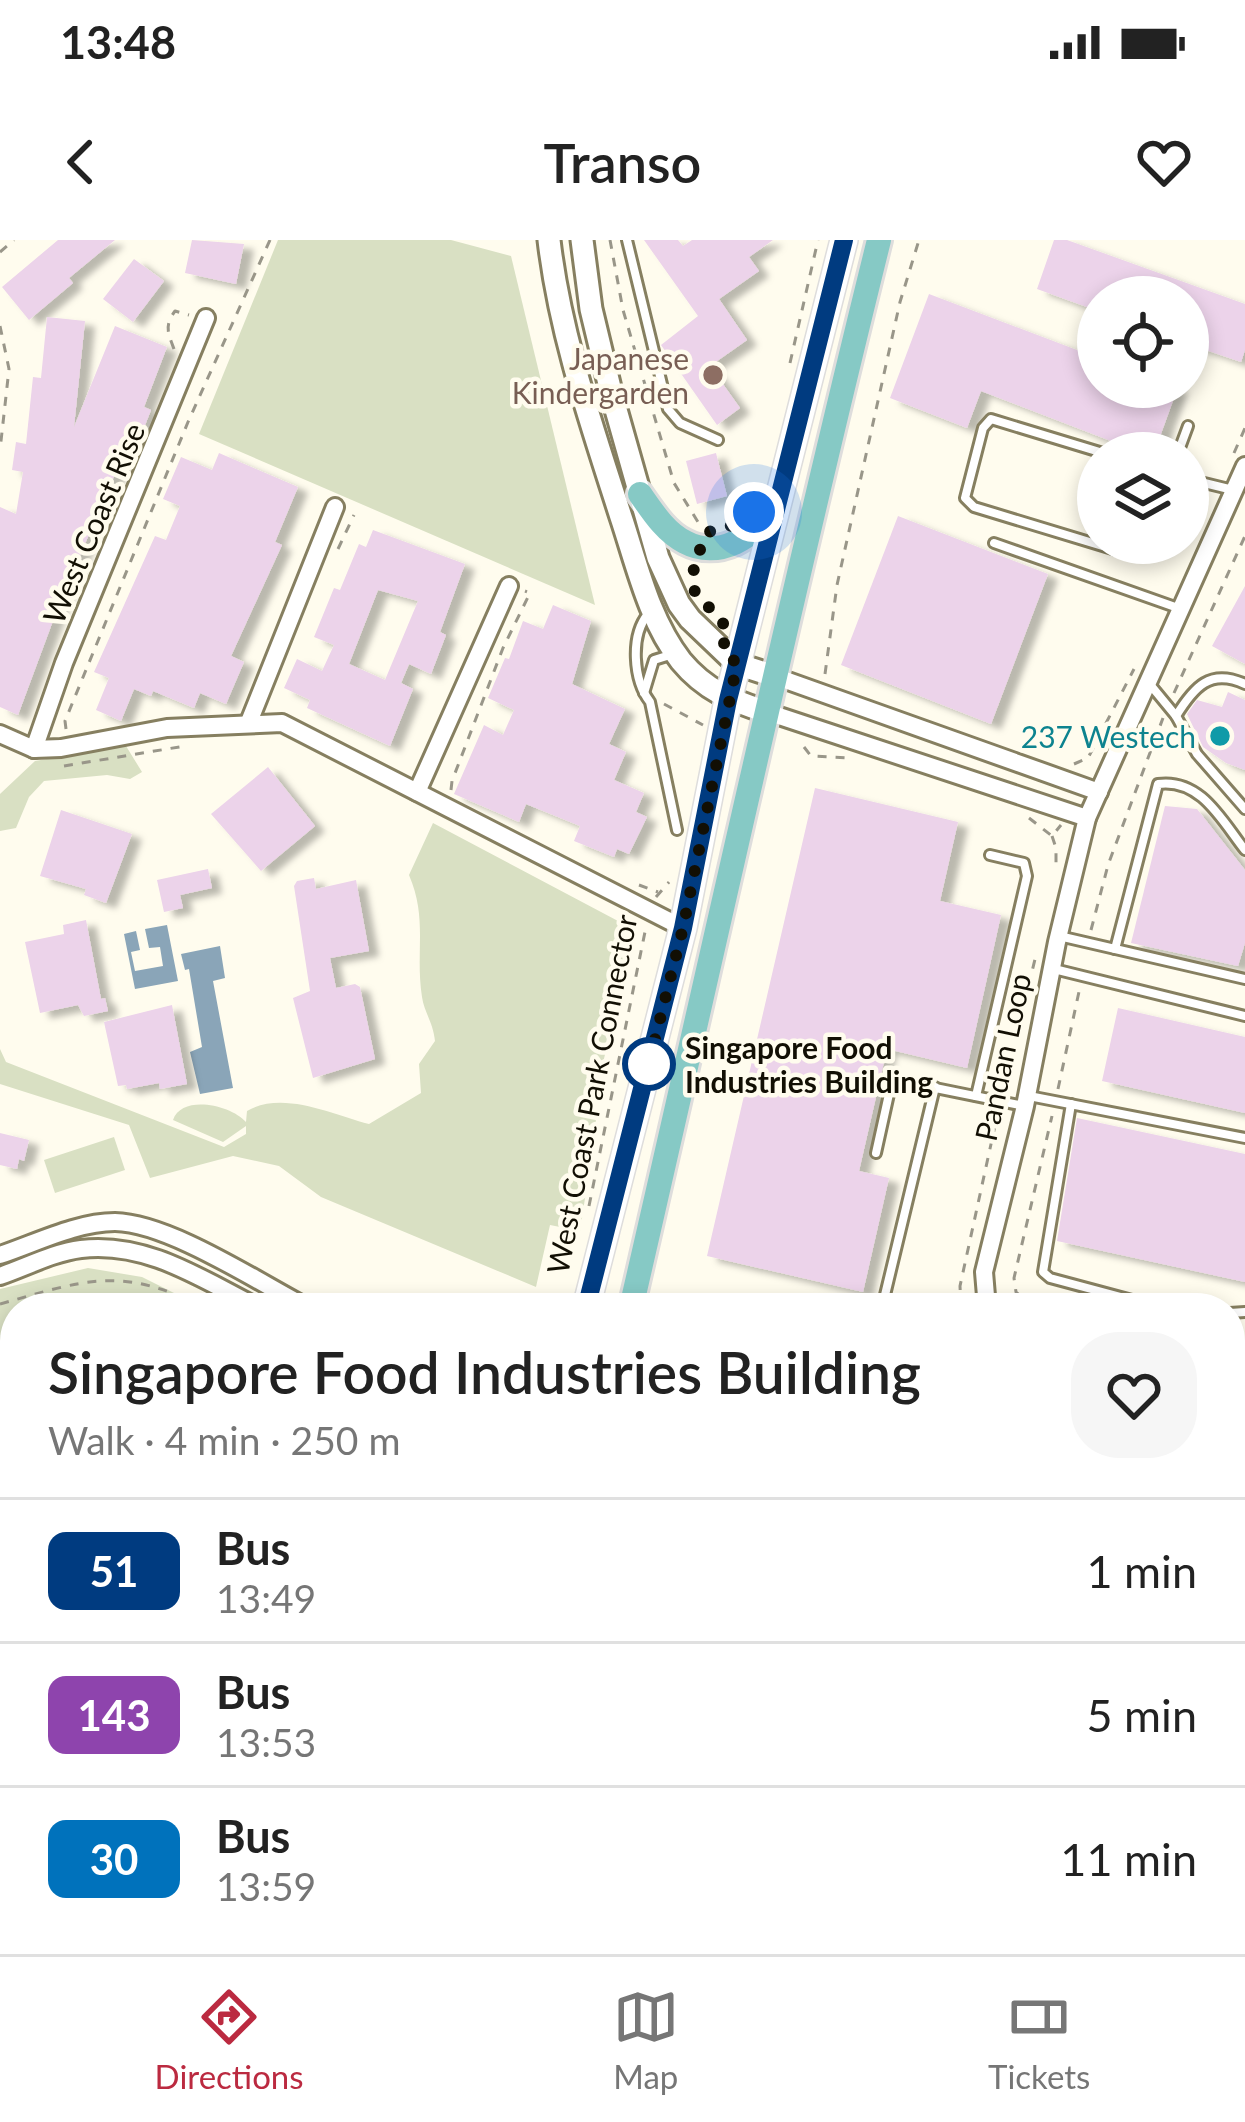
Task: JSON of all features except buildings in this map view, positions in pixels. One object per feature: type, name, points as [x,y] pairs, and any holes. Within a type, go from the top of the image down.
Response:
[{"type":"main road","points":[[590,1293],[683,928],[720,696],[737,664],[844,240]]},
{"type":"main road","points":[[635,1293],[774,676],[879,240]]},
{"type":"main road","points":[[640,494],[673,534],[702,548],[752,536],[786,481]]},
{"type":"street","points":[[549,240],[562,318],[584,403],[652,609],[678,656],[720,696],[1087,818]]},
{"type":"street","points":[[582,240],[592,309],[640,494],[656,550],[679,604],[737,664],[1099,792]]},
{"type":"street","name":"West Coast Rise","points":[[34,749],[64,663],[206,319]]},
{"type":"street","name":"Pandan Loop","points":[[986,1293],[984,1271],[1087,818],[1141,675],[1179,609],[1245,466]]},
{"type":"street","points":[[249,722],[335,507]]},
{"type":"street","points":[[417,792],[509,586]]},
{"type":"street","points":[[0,734],[34,749],[167,728],[249,722],[294,727],[642,918],[683,928]]},
{"type":"street","points":[[0,1255],[113,1222],[151,1227],[279,1293]]},
{"type":"street","points":[[0,1276],[78,1249],[117,1248],[145,1252],[228,1293]]},
{"type":"lane","points":[[627,240],[668,409],[680,423],[718,440]]},
{"type":"lane","points":[[1077,445],[992,419],[982,428],[965,498],[974,507],[1077,538]]},
{"type":"lane","points":[[1186,432],[1188,427]]},
{"type":"lane","points":[[994,543],[1179,609]]},
{"type":"lane","points":[[652,609],[638,626],[636,663],[650,702],[677,830]]},
{"type":"lane","points":[[644,694],[654,660],[678,656]]},
{"type":"lane","points":[[1141,675],[1176,716],[1197,754],[1245,809]]},
{"type":"lane","points":[[1176,716],[1190,694],[1208,679],[1230,677],[1245,684]]},
{"type":"lane","points":[[1115,949],[1158,784],[1202,794],[1245,850]]},
{"type":"lane","points":[[976,1096],[1027,876],[1024,863],[990,855]]},
{"type":"lane","points":[[1058,935],[1245,979]]},
{"type":"lane","points":[[1052,968],[1245,1016]]},
{"type":"lane","points":[[876,1153],[893,1082],[901,1079],[1001,1101],[1055,1101],[1245,1138]]},
{"type":"lane","points":[[885,1293],[934,1087]]},
{"type":"lane","points":[[1071,1104],[1043,1272],[1106,1293]]},
{"type":"path","points":[[0,252],[14,240]]},
{"type":"path","points":[[66,737],[65,721],[188,422],[271,240]]},
{"type":"path","points":[[787,376],[818,240]]},
{"type":"path","points":[[823,682],[837,586],[900,302],[920,240]]},
{"type":"path","points":[[0,326],[9,369],[0,450]]},
{"type":"path","points":[[1233,491],[1245,428]]},
{"type":"path","points":[[1088,943],[1108,865],[1168,706],[1245,536]]},
{"type":"path","points":[[451,795],[452,781],[503,649],[530,593],[509,586]]},
{"type":"path","points":[[825,674],[837,685]]},
{"type":"path","points":[[1070,763],[1088,758],[1141,675]]},
{"type":"path","points":[[704,727],[720,696]]},
{"type":"path","points":[[52,766],[190,745]]},
{"type":"path","name":"West Coast Park Connector","points":[[589,1207],[645,936],[642,918],[676,871]]},
{"type":"path","points":[[642,918],[645,936]]},
{"type":"path","points":[[1017,1293],[1014,1278],[1082,976]]},
{"type":"path","points":[[961,1293],[1017,1030]]},
{"type":"path","points":[[38,1293],[106,1279],[141,1282],[168,1293]]},
{"type":"green space","points":[[278,240],[451,240],[511,256],[595,605],[199,434]]},
{"type":"green space","points":[[126,746],[142,772],[130,779],[107,775],[44,781],[29,797],[16,828],[0,831],[0,794],[35,761]]},
{"type":"green space","points":[[433,823],[635,930],[595,1096],[596,1126],[580,1231],[550,1225],[536,1287],[321,1197],[279,1166],[233,1156],[150,1178],[129,1125],[0,1084],[0,1049],[6,1062],[224,1147],[246,1134],[246,1126],[223,1142],[173,1120],[178,1112],[207,1105],[230,1111],[246,1122],[247,1111],[261,1105],[291,1103],[369,1124],[421,1093],[419,1064],[435,1041],[422,997],[420,921],[409,875]]},
{"type":"green space","points":[[114,1137],[125,1170],[55,1193],[44,1160]]},
{"type":"green space","points":[[88,1268],[142,1277],[174,1293],[0,1293],[0,1289]]},
{"type":"water","points":[[167,925],[178,981],[135,989],[124,934],[136,931],[140,950],[131,952],[135,971],[163,966],[160,947],[149,948],[145,929]]},
{"type":"water","points":[[220,946],[225,978],[213,981],[233,1088],[200,1094],[190,1052],[202,1047],[189,969],[185,970],[181,954]]},
{"type":"bus line","name":"51","points":[[590,1293],[683,928],[728,700],[844,240]]},
{"type":"place","name":"Japanese Kindergarden","points":[[713,375]]},
{"type":"place","name":"237 Westech","points":[[1220,736]]},
{"type":"place","name":"Singapore Food Industries Building","points":[[649,1064]]},
{"type":"route","points":[[649,1064],[644,1083],[683,928],[737,664],[723,649],[727,628],[693,589],[694,563],[708,532],[727,528],[754,512]]}]
